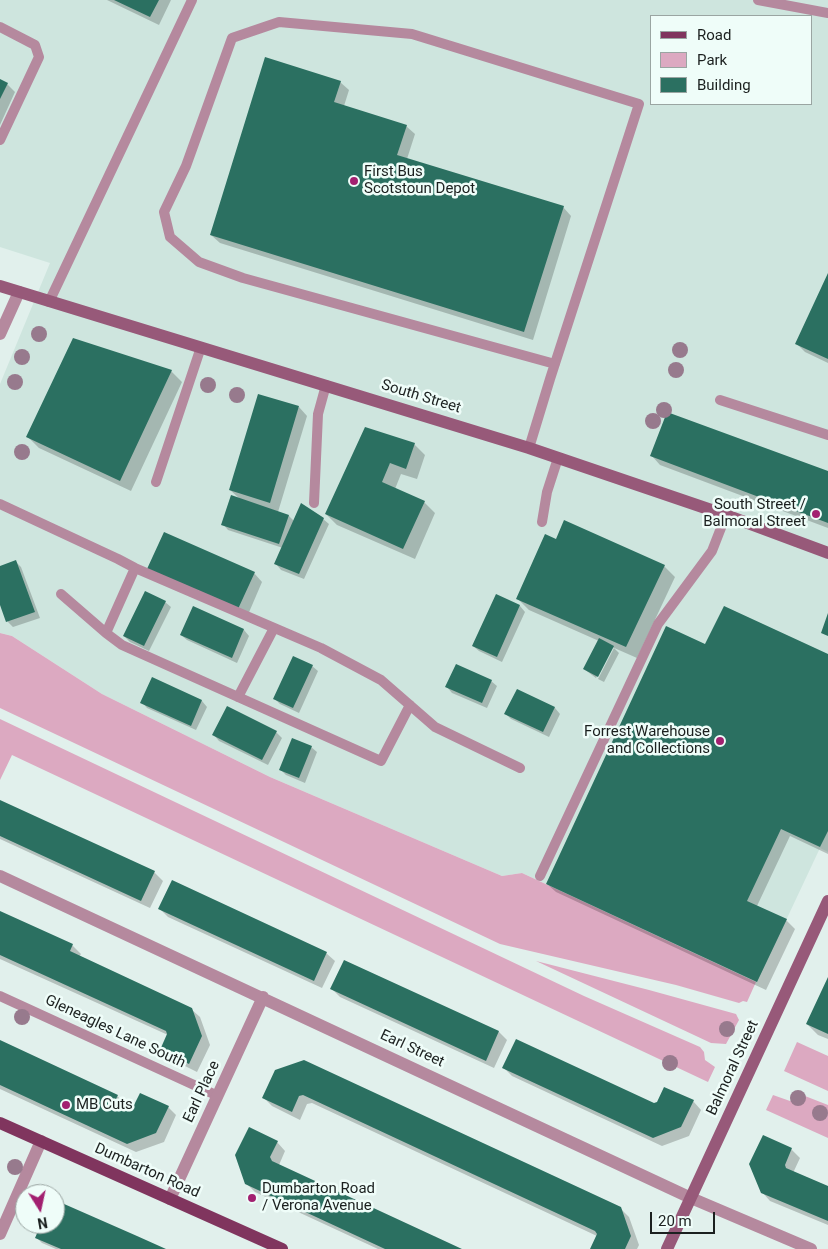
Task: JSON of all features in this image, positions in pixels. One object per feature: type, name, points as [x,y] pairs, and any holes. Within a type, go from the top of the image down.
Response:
[{"type":"main road","name":"Dumbarton Road","points":[[0,1122],[282,1249]]},
{"type":"street","name":"South Street","points":[[0,286],[530,448],[726,515],[828,553]]},
{"type":"street","points":[[0,334],[19,292]]},
{"type":"street","name":"Earl Street","points":[[0,876],[691,1198],[811,1249]]},
{"type":"street","name":"Balmoral Street","points":[[667,1249],[828,901]]},
{"type":"street","name":"Earl Place","points":[[170,1199],[263,998]]},
{"type":"street","points":[[0,1234],[41,1141]]},
{"type":"lane","points":[[49,302],[192,0]]},
{"type":"lane","points":[[758,0],[828,13]]},
{"type":"lane","points":[[530,448],[555,364],[639,104],[412,34],[278,22],[232,38],[186,166],[164,212],[170,237],[199,262],[243,278],[555,364]]},
{"type":"lane","points":[[0,27],[35,45],[39,57],[0,140]]},
{"type":"lane","points":[[156,482],[201,347]]},
{"type":"lane","points":[[314,503],[318,414],[326,385]]},
{"type":"lane","points":[[720,400],[828,435]]},
{"type":"lane","points":[[542,522],[546,492],[558,458]]},
{"type":"lane","points":[[0,504],[135,568],[321,648],[381,680],[435,727],[520,768]]},
{"type":"lane","points":[[540,876],[658,624],[712,551],[726,515]]},
{"type":"lane","points":[[106,633],[135,568]]},
{"type":"lane","points":[[61,594],[122,645],[381,761],[410,705]]},
{"type":"lane","points":[[238,697],[274,628]]},
{"type":"lane","name":"Gleneagles Lane South","points":[[0,996],[218,1096]]},
{"type":"shaded area","points":[[0,0],[828,0],[828,852],[820,848],[757,982],[522,873],[502,876],[270,777],[102,694],[12,636],[0,633],[0,384],[50,263],[0,247]]},
{"type":"green space","points":[[0,633],[12,636],[102,694],[270,777],[502,876],[522,873],[756,982],[747,1002],[739,1003],[676,985],[500,944],[0,708]]},
{"type":"green space","points":[[0,719],[584,996],[700,1047],[704,1052],[705,1060],[715,1067],[708,1082],[12,755],[0,780]]},
{"type":"green space","points":[[536,961],[736,1014],[739,1020],[726,1044],[711,1043]]},
{"type":"green space","points":[[797,1042],[828,1056],[828,1091],[784,1071]]},
{"type":"green space","points":[[773,1095],[790,1101],[805,1096],[828,1105],[828,1138],[766,1110]]},
{"type":"building","points":[[114,0],[159,0],[150,17]]},
{"type":"building","name":"First Bus Scotstoun Depot","points":[[265,57],[341,81],[334,102],[407,125],[397,155],[564,206],[524,332],[210,235]]},
{"type":"building","points":[[0,79],[8,83],[0,99]]},
{"type":"building","points":[[828,273],[828,359],[795,344]]},
{"type":"building","points":[[73,338],[172,370],[120,481],[26,437]]},
{"type":"building","points":[[258,394],[299,406],[270,503],[229,490]]},
{"type":"building","points":[[667,412],[828,471],[828,523],[650,456]]},
{"type":"building","points":[[365,427],[415,443],[406,469],[390,463],[382,482],[425,501],[403,549],[325,514]]},
{"type":"building","points":[[231,495],[289,515],[279,544],[221,525]]},
{"type":"building","points":[[301,503],[324,518],[299,574],[274,564]]},
{"type":"building","points":[[564,520],[665,565],[626,647],[516,599],[545,534],[556,539]]},
{"type":"building","points":[[164,532],[255,572],[238,609],[147,569]]},
{"type":"building","points":[[16,560],[35,612],[6,622],[0,605],[0,566]]},
{"type":"building","points":[[145,591],[166,601],[144,646],[123,636]]},
{"type":"building","points":[[496,594],[520,605],[497,657],[472,646]]},
{"type":"building","points":[[193,606],[244,629],[232,658],[180,635]]},
{"type":"building","name":"Forrest Warehouse and Collections","points":[[724,606],[828,654],[828,831],[820,847],[781,829],[747,901],[787,919],[757,982],[546,884],[666,626],[705,644]]},
{"type":"building","points":[[828,613],[828,636],[821,633]]},
{"type":"building","points":[[599,638],[614,646],[598,677],[583,669]]},
{"type":"building","points":[[293,656],[313,665],[293,708],[273,699]]},
{"type":"building","points":[[456,664],[492,680],[482,703],[445,687]]},
{"type":"building","points":[[152,677],[202,700],[191,726],[140,703]]},
{"type":"building","points":[[517,689],[555,707],[543,732],[504,714]]},
{"type":"building","points":[[227,706],[277,731],[262,760],[212,735]]},
{"type":"building","points":[[292,738],[312,746],[299,778],[279,770]]},
{"type":"building","points":[[0,800],[155,871],[141,901],[0,836]]},
{"type":"building","points":[[172,880],[327,952],[314,981],[158,909]]},
{"type":"building","points":[[0,911],[73,944],[70,951],[192,1008],[202,1036],[189,1064],[160,1050],[167,1034],[166,1031],[0,955]]},
{"type":"building","points":[[344,960],[499,1031],[486,1061],[330,989]]},
{"type":"building","points":[[828,977],[828,1034],[806,1024]]},
{"type":"building","points":[[516,1039],[654,1103],[657,1102],[664,1087],[694,1100],[681,1127],[653,1138],[502,1068]]},
{"type":"building","points":[[0,1040],[118,1095],[114,1103],[129,1110],[132,1109],[140,1093],[169,1106],[156,1133],[127,1144],[0,1085]]},
{"type":"building","points":[[304,1060],[621,1207],[631,1236],[625,1249],[590,1249],[597,1234],[595,1231],[303,1095],[299,1096],[292,1112],[262,1098],[275,1070]]},
{"type":"building","points":[[249,1127],[278,1141],[270,1157],[272,1161],[462,1249],[385,1249],[245,1184],[235,1155]]},
{"type":"building","points":[[763,1135],[792,1148],[785,1165],[786,1168],[828,1186],[828,1221],[761,1193],[749,1164]]},
{"type":"building","points":[[65,1204],[166,1249],[61,1249],[35,1238],[37,1234],[65,1234]]},
{"type":"place","name":"First Bus Scotstoun Depot","points":[[354,181]]},
{"type":"place","name":"South Street / Balmoral Street","points":[[816,514]]},
{"type":"place","name":"Forrest Warehouse and Collections","points":[[720,741]]},
{"type":"place","name":"MB Cuts","points":[[66,1105]]},
{"type":"place","name":"Dumbarton Road / Verona Avenue","points":[[252,1198]]}]
